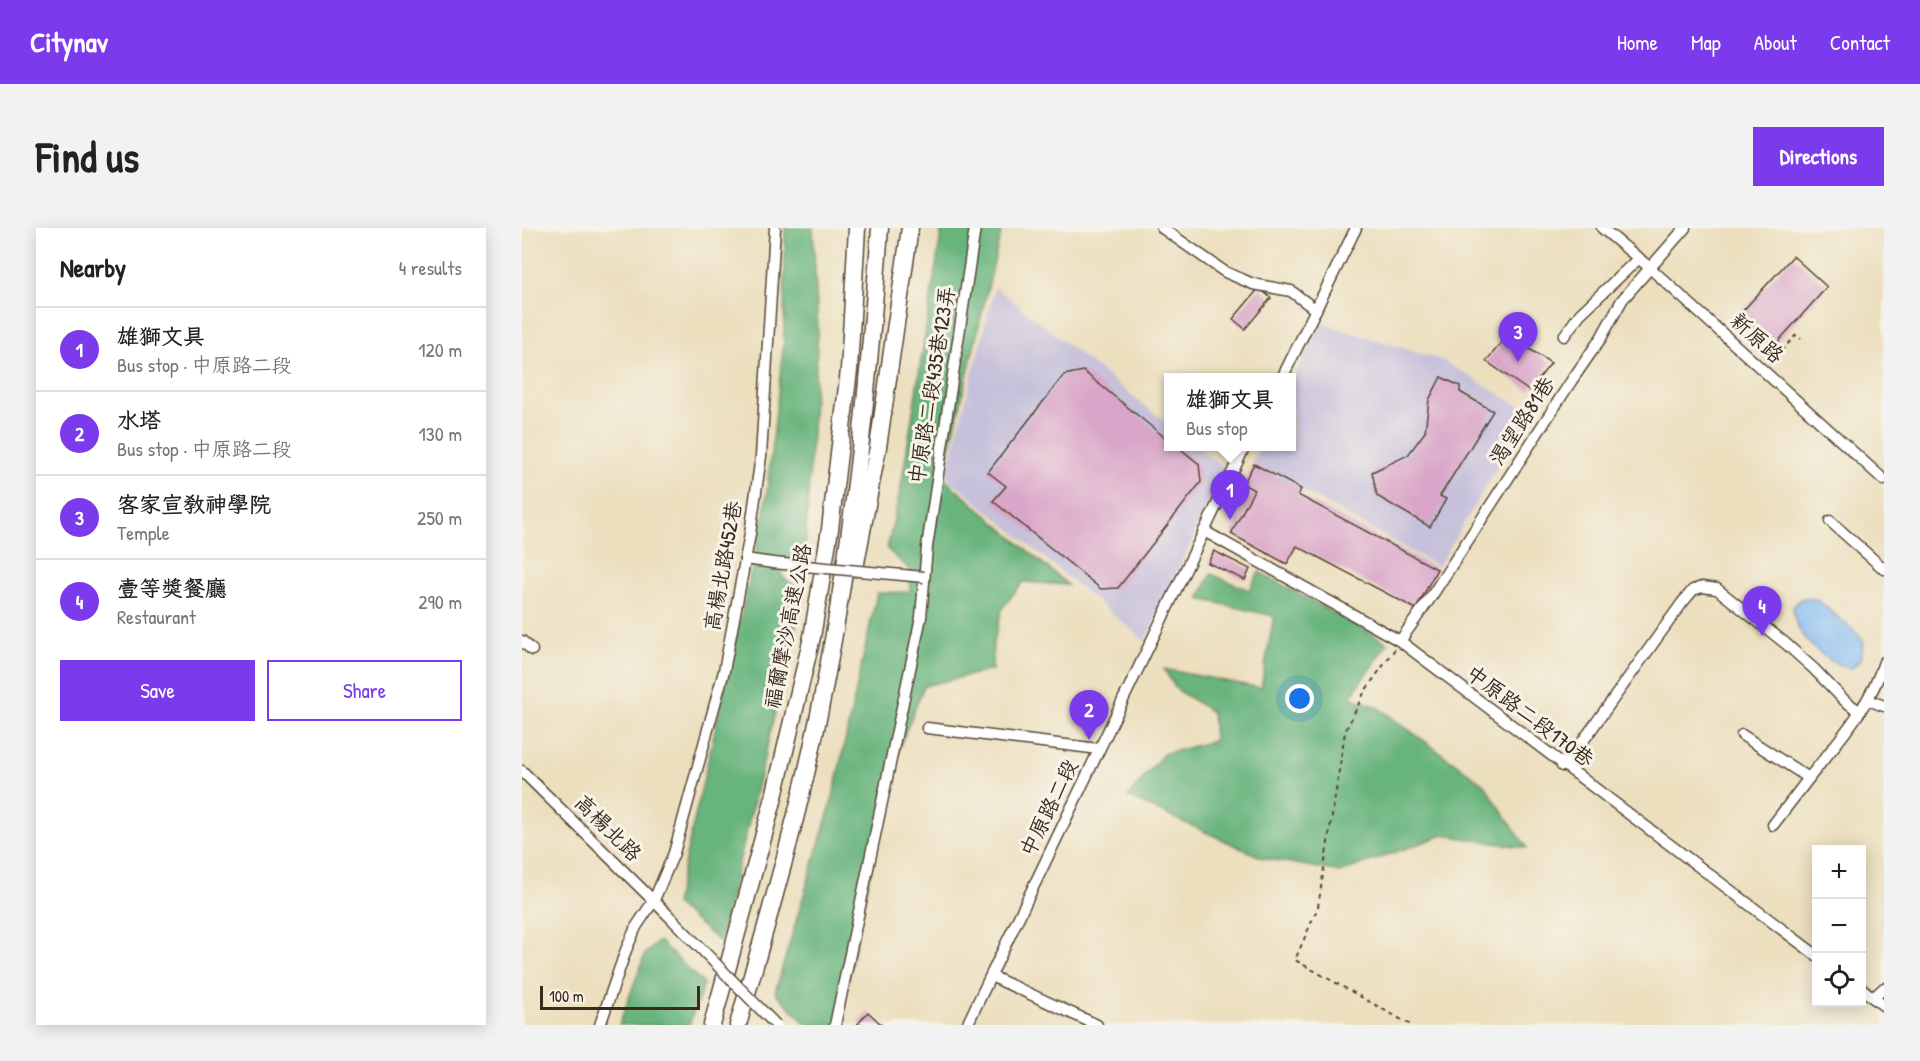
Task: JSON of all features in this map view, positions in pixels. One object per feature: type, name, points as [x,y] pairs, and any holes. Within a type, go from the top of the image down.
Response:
[{"type":"highway","name":"福爾摩沙高速公路","points":[[712,1025],[773,801],[812,637],[830,529],[849,370],[857,228]]},
{"type":"highway","name":"福爾摩沙高速公路","points":[[738,1025],[795,825],[819,714],[853,515],[866,406],[880,228]]},
{"type":"highway","points":[[902,274],[904,228]]},
{"type":"highway","points":[[819,714],[864,525],[878,447],[910,228]]},
{"type":"street","name":"高楊北路452巷","points":[[600,1025],[626,950],[636,927],[654,900],[674,853],[688,810],[724,671],[761,456],[775,228]]},
{"type":"street","name":"中原路二段435巷123弄","points":[[835,1025],[921,616],[927,547],[975,228]]},
{"type":"street","points":[[1162,228],[1225,272],[1253,284],[1292,291],[1316,310]]},
{"type":"street","points":[[1284,373],[1356,228]]},
{"type":"street","name":"新原路","points":[[1602,228],[1639,258],[1884,480]]},
{"type":"street","name":"渴望路81巷","points":[[1400,641],[1601,338],[1622,300],[1685,228]]},
{"type":"street","points":[[1564,336],[1580,314],[1639,258]]},
{"type":"street","name":"中原路二段","points":[[967,1025],[1243,451]]},
{"type":"street","points":[[1830,522],[1884,569]]},
{"type":"street","name":"中原路二段170巷","points":[[1204,531],[1400,641],[1562,766],[1812,953]]},
{"type":"street","points":[[745,559],[924,577]]},
{"type":"street","points":[[1562,766],[1578,748],[1682,603],[1693,590],[1702,587],[1717,589],[1807,662],[1844,700],[1860,712]]},
{"type":"street","points":[[522,641],[532,650]]},
{"type":"street","points":[[1773,825],[1860,712],[1868,700],[1884,662]]},
{"type":"street","points":[[1868,700],[1884,706]]},
{"type":"street","points":[[927,728],[1099,749]]},
{"type":"street","points":[[1742,735],[1809,778]]},
{"type":"street","name":"高楊北路","points":[[524,776],[654,900],[776,1025]]},
{"type":"street","points":[[991,976],[1097,1025]]},
{"type":"street","points":[[1874,998],[1884,988]]},
{"type":"street","points":[[1866,992],[1884,1006]]},
{"type":"path","points":[[1763,370],[1796,335],[1801,339]]},
{"type":"path","points":[[1400,641],[1365,691],[1345,732],[1318,907],[1295,960],[1411,1025]]},
{"type":"shaded area","points":[[995,287],[1164,421],[1164,451],[1202,451],[1225,468],[1145,641],[946,476]]},
{"type":"shaded area","points":[[1320,323],[1442,360],[1530,412],[1438,567],[1252,462],[1258,451],[1296,451],[1296,373]]},
{"type":"green space","points":[[785,228],[813,228],[818,331],[804,567],[782,569],[782,577],[804,592],[720,942],[675,904],[764,516],[784,341]]},
{"type":"green space","points":[[942,228],[1002,228],[943,478],[1068,585],[1023,582],[1003,607],[993,643],[992,670],[924,686],[892,766],[839,1025],[807,1025],[775,992],[833,797],[877,593],[910,592],[910,570],[887,549],[901,487]]},
{"type":"green space","points":[[1259,572],[1388,643],[1350,697],[1377,707],[1484,784],[1527,848],[1443,835],[1341,872],[1263,858],[1128,797],[1163,754],[1214,741],[1212,712],[1176,689],[1164,669],[1261,688],[1274,616],[1199,599],[1211,574],[1249,590]]},
{"type":"green space","points":[[659,941],[704,984],[689,1025],[619,1025],[645,954]]},
{"type":"water","points":[[1802,598],[1816,599],[1859,635],[1864,643],[1860,660],[1851,669],[1821,654],[1804,638],[1794,618],[1793,607]]},
{"type":"building","points":[[1793,256],[1827,287],[1774,346],[1739,315]]},
{"type":"building","points":[[1259,288],[1271,298],[1245,329],[1233,319]]},
{"type":"building","points":[[1508,335],[1551,363],[1529,391],[1486,361]]},
{"type":"building","points":[[1083,371],[1164,437],[1164,451],[1183,451],[1199,464],[1201,482],[1118,588],[1101,589],[993,501],[1006,486],[988,472],[1064,375]]},
{"type":"building","points":[[1441,377],[1460,386],[1460,392],[1493,411],[1440,496],[1446,499],[1430,527],[1377,496],[1372,472],[1408,455],[1425,432],[1429,400]]},
{"type":"building","points":[[1254,464],[1301,489],[1298,495],[1437,569],[1416,609],[1297,546],[1287,564],[1231,534],[1254,490],[1243,484]]},
{"type":"building","points":[[1214,551],[1250,569],[1245,580],[1208,563]]},
{"type":"building","points":[[868,1012],[882,1025],[857,1025]]},
{"type":"place","name":"客家宣教神學院","points":[[1518,362]]},
{"type":"place","name":"雄獅文具","points":[[1230,520]]},
{"type":"place","name":"壹等獎餐廳","points":[[1762,636]]},
{"type":"place","name":"水塔","points":[[1089,740]]}]
